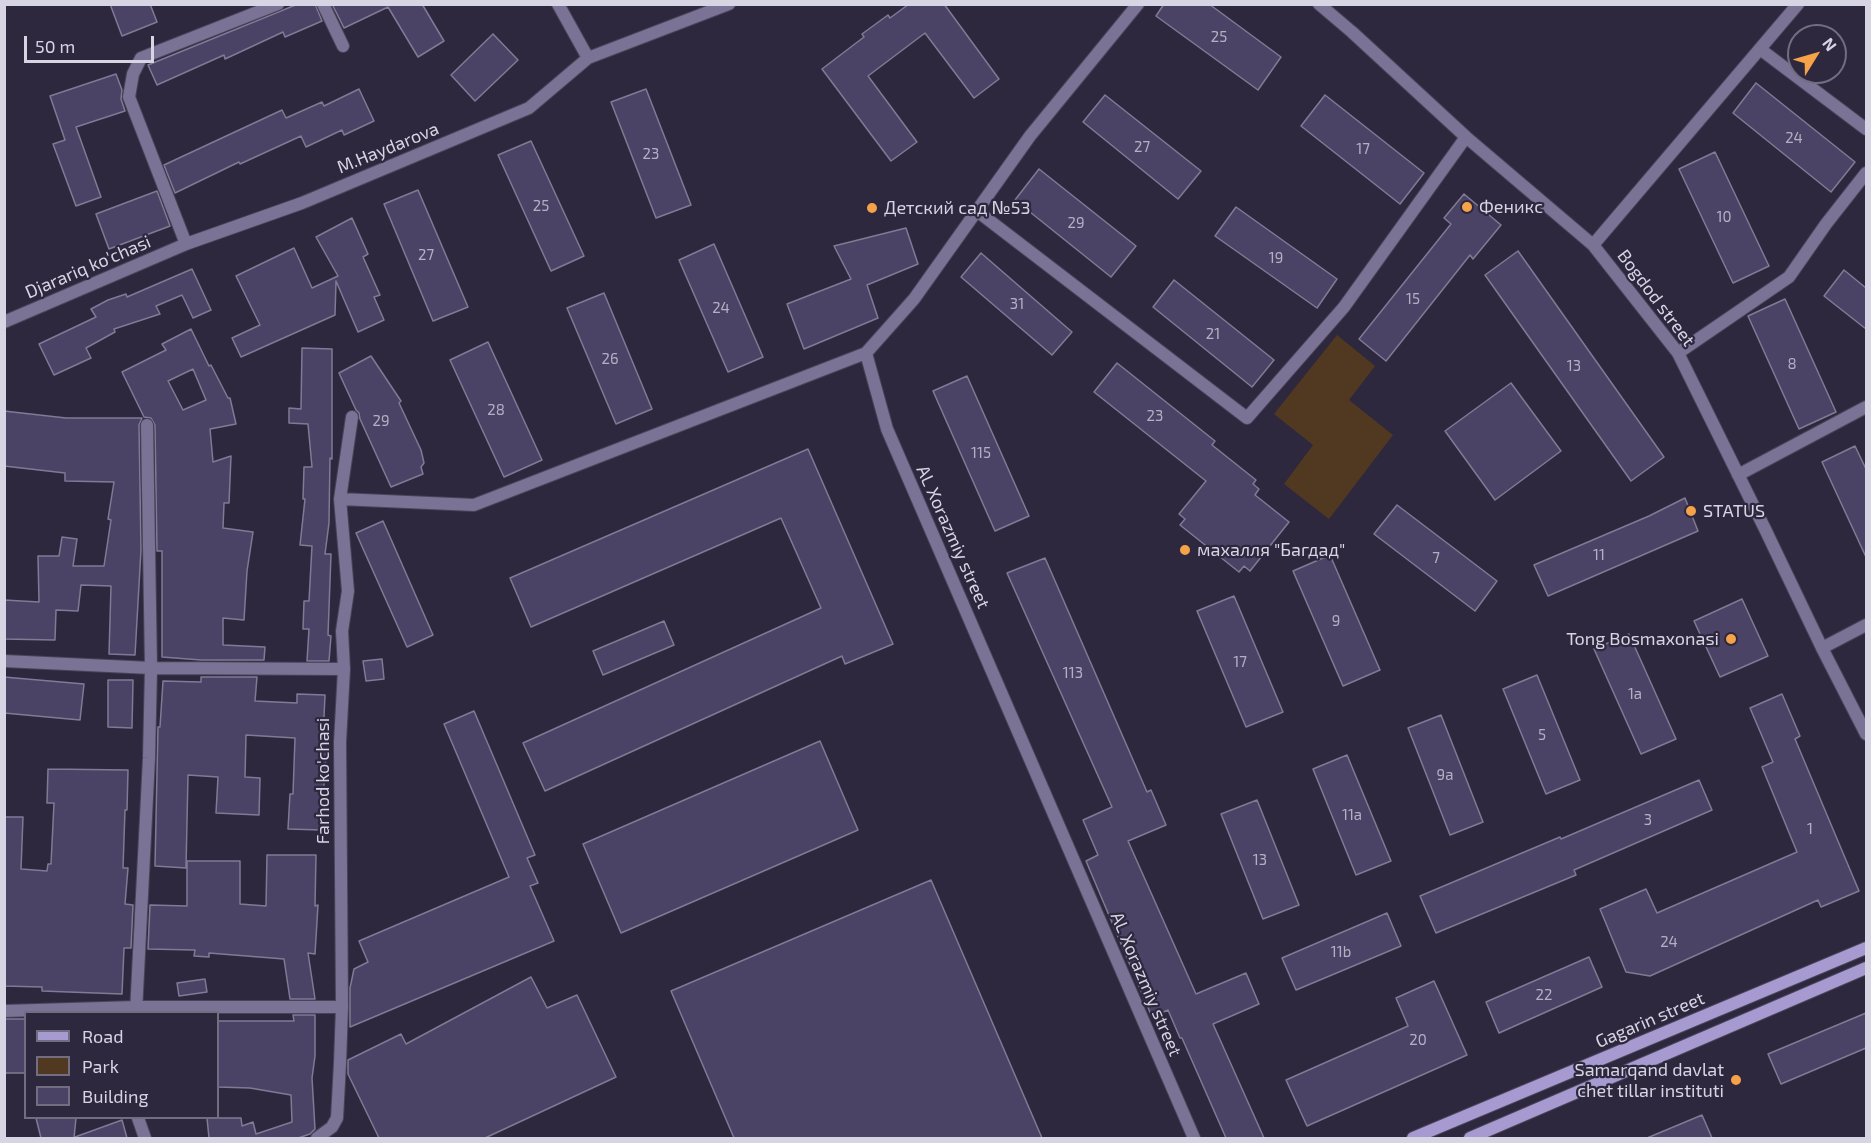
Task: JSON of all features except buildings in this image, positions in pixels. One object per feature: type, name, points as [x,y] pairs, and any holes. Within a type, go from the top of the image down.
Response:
[{"type":"main road","name":"Gagarin street","points":[[1413,1138],[1866,948]]},
{"type":"main road","name":"Gagarin street","points":[[1470,1138],[1866,968]]},
{"type":"street","points":[[186,244],[129,97],[133,74],[141,58],[278,4]]},
{"type":"street","points":[[323,4],[343,46]]},
{"type":"street","points":[[558,4],[588,58],[729,4]]},
{"type":"street","points":[[340,499],[474,505],[866,353],[914,299],[1030,135],[1138,4]]},
{"type":"street","name":"Bogdod street","points":[[1319,4],[1466,137],[1593,245],[1678,353],[1866,734]]},
{"type":"street","points":[[1593,245],[1798,4]]},
{"type":"street","points":[[1760,50],[1866,129]]},
{"type":"street","name":"M.Haydarova","points":[[186,244],[302,202],[529,108],[588,58]]},
{"type":"street","points":[[977,211],[1247,418],[1344,307],[1466,137]]},
{"type":"street","points":[[1678,353],[1789,277],[1826,224],[1866,173]]},
{"type":"street","name":"Djarariq ko'chasi","points":[[4,322],[186,244]]},
{"type":"street","name":"AL Xorazmiy street","points":[[866,353],[887,429],[1194,1138]]},
{"type":"street","points":[[1738,475],[1866,407]]},
{"type":"street","name":"Farhod ko'chasi","points":[[317,1138],[332,1127],[337,1118],[342,1007],[340,742],[344,669],[342,631],[348,591],[340,499],[352,417]]},
{"type":"street","points":[[136,1010],[149,758],[151,668],[147,425]]},
{"type":"street","points":[[1822,648],[1866,625]]},
{"type":"street","points":[[4,661],[151,668],[344,669]]},
{"type":"street","points":[[4,1011],[342,1007]]},
{"type":"street","points":[[138,1119],[146,1138]]},
{"type":"green space","points":[[1337,335],[1375,366],[1349,400],[1393,435],[1329,519],[1284,484],[1313,445],[1274,414]]},
{"type":"place","name":"Феникс","points":[[1467,207]]},
{"type":"place","name":"Детский сад №53","points":[[872,208]]},
{"type":"place","name":"STATUS","points":[[1691,511]]},
{"type":"place","name":"махалля \"Багдад\"","points":[[1185,550]]},
{"type":"place","name":"Tong Bosmaxonasi","points":[[1731,639]]},
{"type":"place","name":"Samarqand davlat chet tillar instituti","points":[[1736,1080]]}]
